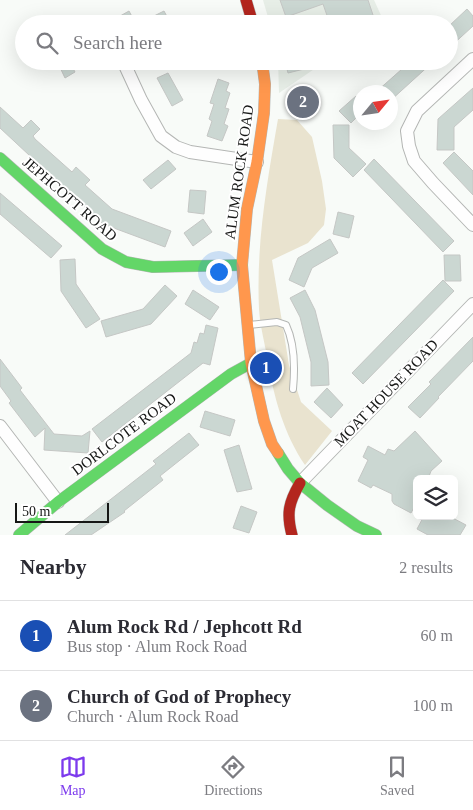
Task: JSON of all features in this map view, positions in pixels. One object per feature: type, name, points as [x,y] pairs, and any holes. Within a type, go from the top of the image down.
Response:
[{"type":"street","points":[[246,0],[250,15]]},
{"type":"street","points":[[473,59],[417,111],[407,131],[414,161],[473,225]]},
{"type":"street","points":[[127,70],[161,136],[176,147],[190,152],[257,162]]},
{"type":"street","name":"ALUM ROCK ROAD","points":[[263,70],[265,84],[264,113],[257,162],[247,209],[242,265],[251,363],[264,421],[272,444],[288,469],[300,483],[326,505],[357,526],[376,535]]},
{"type":"street","name":"JEPHCOTT ROAD","points":[[0,158],[102,249],[126,262],[153,267],[183,268],[242,265]]},
{"type":"street","name":"MOAT HOUSE ROAD","points":[[300,483],[473,304]]},
{"type":"street","name":"DORLCOTE ROAD","points":[[19,535],[58,502],[231,374],[251,363]]},
{"type":"street","points":[[0,426],[58,502]]},
{"type":"street","points":[[290,534],[288,513],[293,494],[300,483]]},
{"type":"lane","points":[[248,326],[277,322],[286,325],[291,335],[295,371],[293,389]]},
{"type":"shaded area","points":[[263,0],[374,0],[381,15],[267,15]]},
{"type":"shaded area","points":[[278,70],[313,70],[279,93]]},
{"type":"shaded area","points":[[278,119],[297,120],[312,137],[326,209],[324,225],[308,243],[272,260],[289,365],[301,402],[332,431],[305,465],[291,441],[277,402],[270,375],[259,309],[261,237],[266,190]]},
{"type":"building","points":[[280,0],[368,0],[373,15],[327,15],[323,4],[292,15],[285,15]]},
{"type":"building","points":[[467,9],[473,16],[473,26],[458,40],[458,18]]},
{"type":"building","points":[[129,11],[131,15],[122,15]]},
{"type":"building","points":[[164,11],[166,15],[156,15]]},
{"type":"building","points":[[61,70],[74,70],[75,72],[65,78]]},
{"type":"building","points":[[287,70],[300,70],[288,73]]},
{"type":"building","points":[[401,70],[424,70],[398,94],[398,85],[384,85]]},
{"type":"building","points":[[168,73],[183,100],[172,106],[157,78]]},
{"type":"building","points":[[218,79],[229,83],[226,91],[230,93],[225,108],[229,109],[224,124],[228,126],[222,141],[207,136],[212,121],[209,119],[214,104],[210,103]]},
{"type":"building","points":[[473,88],[473,110],[454,127],[454,150],[437,150],[438,119]]},
{"type":"building","points":[[288,94],[317,94],[317,109],[289,109]]},
{"type":"building","points":[[353,99],[353,121],[351,123],[339,111]]},
{"type":"building","points":[[0,107],[23,128],[31,120],[40,129],[33,136],[35,139],[72,172],[76,167],[90,180],[85,185],[112,209],[171,231],[165,247],[103,224],[0,128]]},
{"type":"building","points":[[333,125],[349,125],[349,148],[366,164],[353,177],[334,158]]},
{"type":"building","points":[[454,152],[473,171],[473,195],[443,163]]},
{"type":"building","points":[[374,159],[454,241],[443,252],[364,170]]},
{"type":"building","points":[[168,160],[176,169],[151,189],[143,180]]},
{"type":"building","points":[[190,190],[206,191],[204,214],[188,212]]},
{"type":"building","points":[[0,193],[62,246],[51,258],[0,214]]},
{"type":"building","points":[[338,212],[354,216],[349,238],[333,234]]},
{"type":"building","points":[[203,219],[212,232],[193,246],[184,233]]},
{"type":"building","points":[[330,239],[338,253],[312,268],[304,287],[289,280],[298,258]]},
{"type":"building","points":[[444,255],[460,255],[461,281],[445,281]]},
{"type":"building","points":[[75,259],[76,284],[100,319],[86,328],[61,291],[60,260]]},
{"type":"building","points":[[443,280],[454,291],[363,384],[352,373]]},
{"type":"building","points":[[165,285],[177,296],[151,324],[106,337],[101,321],[143,309]]},
{"type":"building","points":[[193,290],[219,307],[210,320],[185,304]]},
{"type":"building","points":[[305,290],[315,310],[328,362],[329,385],[311,386],[311,362],[300,317],[290,298]]},
{"type":"building","points":[[206,325],[218,328],[210,365],[203,363],[102,442],[92,429],[191,353],[194,342],[197,343],[200,333],[204,334]]},
{"type":"building","points":[[473,337],[473,361],[420,418],[408,407],[431,384],[429,382]]},
{"type":"building","points":[[0,359],[22,388],[20,390],[54,434],[82,436],[90,431],[88,453],[44,450],[45,428],[35,437],[9,403],[11,401],[0,386]]},
{"type":"building","points":[[327,388],[343,405],[331,418],[314,402]]},
{"type":"building","points":[[205,411],[235,420],[230,436],[200,427]]},
{"type":"building","points":[[415,431],[442,461],[431,471],[430,475],[413,475],[413,509],[411,513],[394,504],[392,494],[373,485],[371,488],[358,481],[368,460],[363,457],[368,446],[385,455],[388,449],[394,451]]},
{"type":"building","points":[[189,433],[199,445],[160,476],[163,480],[125,512],[91,535],[65,535],[156,464],[153,461]]},
{"type":"building","points":[[239,445],[252,489],[237,492],[224,450]]},
{"type":"building","points":[[241,506],[257,512],[249,533],[233,528]]},
{"type":"building","points":[[422,520],[457,520],[466,525],[460,535],[428,535],[417,529]]},
{"type":"traffic: fast","points":[[0,158],[102,249],[126,262],[153,267],[242,265]]},
{"type":"traffic: fast","points":[[19,535],[58,502],[231,374],[251,363]]},
{"type":"traffic: fast","points":[[278,453],[300,483],[357,526],[376,535]]},
{"type":"traffic: slow","points":[[263,70],[265,84],[264,113],[257,162],[247,209],[242,265],[251,363],[264,421],[272,444],[278,453]]},
{"type":"traffic: jam","points":[[246,0],[250,15]]},
{"type":"traffic: jam","points":[[292,535],[289,514],[293,496],[300,483]]},
{"type":"place","name":"Church of God of Prophecy","points":[[303,102]]},
{"type":"place","name":"Alum Rock Rd / Jephcott Rd","points":[[266,368]]}]
